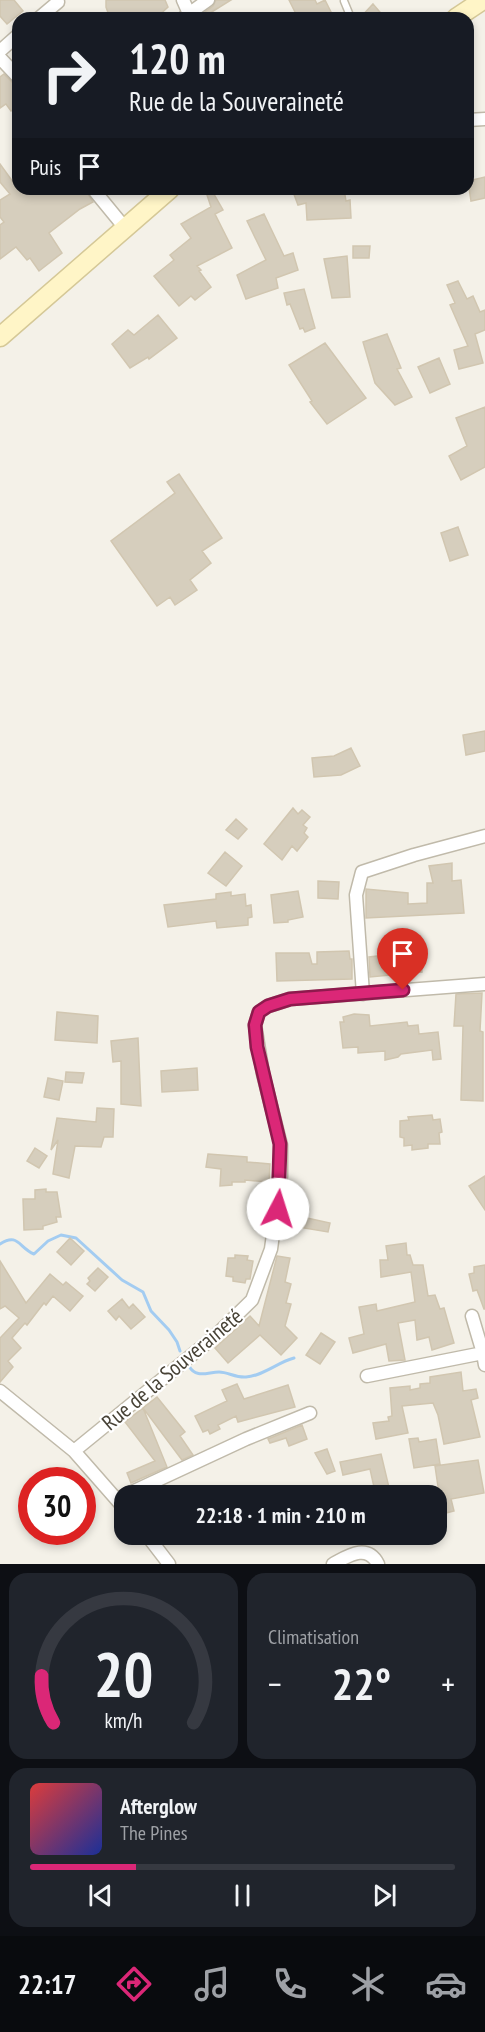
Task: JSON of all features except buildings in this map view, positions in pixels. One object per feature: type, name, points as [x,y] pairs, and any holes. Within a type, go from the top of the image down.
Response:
[{"type":"street","points":[[193,12],[208,0]]},
{"type":"street","points":[[465,12],[483,0]]},
{"type":"street","points":[[46,12],[58,2]]},
{"type":"street","points":[[0,51],[12,40]]},
{"type":"street","points":[[0,58],[12,71]]},
{"type":"street","points":[[98,195],[125,228]]},
{"type":"street","points":[[0,337],[163,195]]},
{"type":"street","points":[[363,994],[356,895],[362,872],[485,836]]},
{"type":"street","name":"Rue de la Souveraineté","points":[[74,1451],[214,1337],[252,1300],[271,1249],[281,1176],[280,1144],[257,1047],[255,1025],[259,1012],[268,1006],[290,999],[485,984]]},
{"type":"street","points":[[367,1376],[484,1359],[472,1316]]},
{"type":"street","points":[[0,1391],[74,1451],[114,1496]]},
{"type":"street","points":[[158,1485],[267,1430],[310,1413]]},
{"type":"street","points":[[154,1545],[169,1564]]},
{"type":"street","points":[[333,1564],[354,1552],[363,1552],[371,1555],[378,1564]]},
{"type":"waterway","points":[[0,1244],[15,1240],[34,1254],[48,1241],[61,1235],[76,1238],[122,1280],[143,1292],[151,1311],[169,1330],[180,1351]]},
{"type":"waterway","points":[[189,1366],[199,1374],[219,1372],[246,1377],[294,1358]]},
{"type":"route","points":[[278,1209],[281,1176],[280,1144],[257,1047],[255,1025],[259,1012],[268,1006],[290,999],[403,990]]}]
